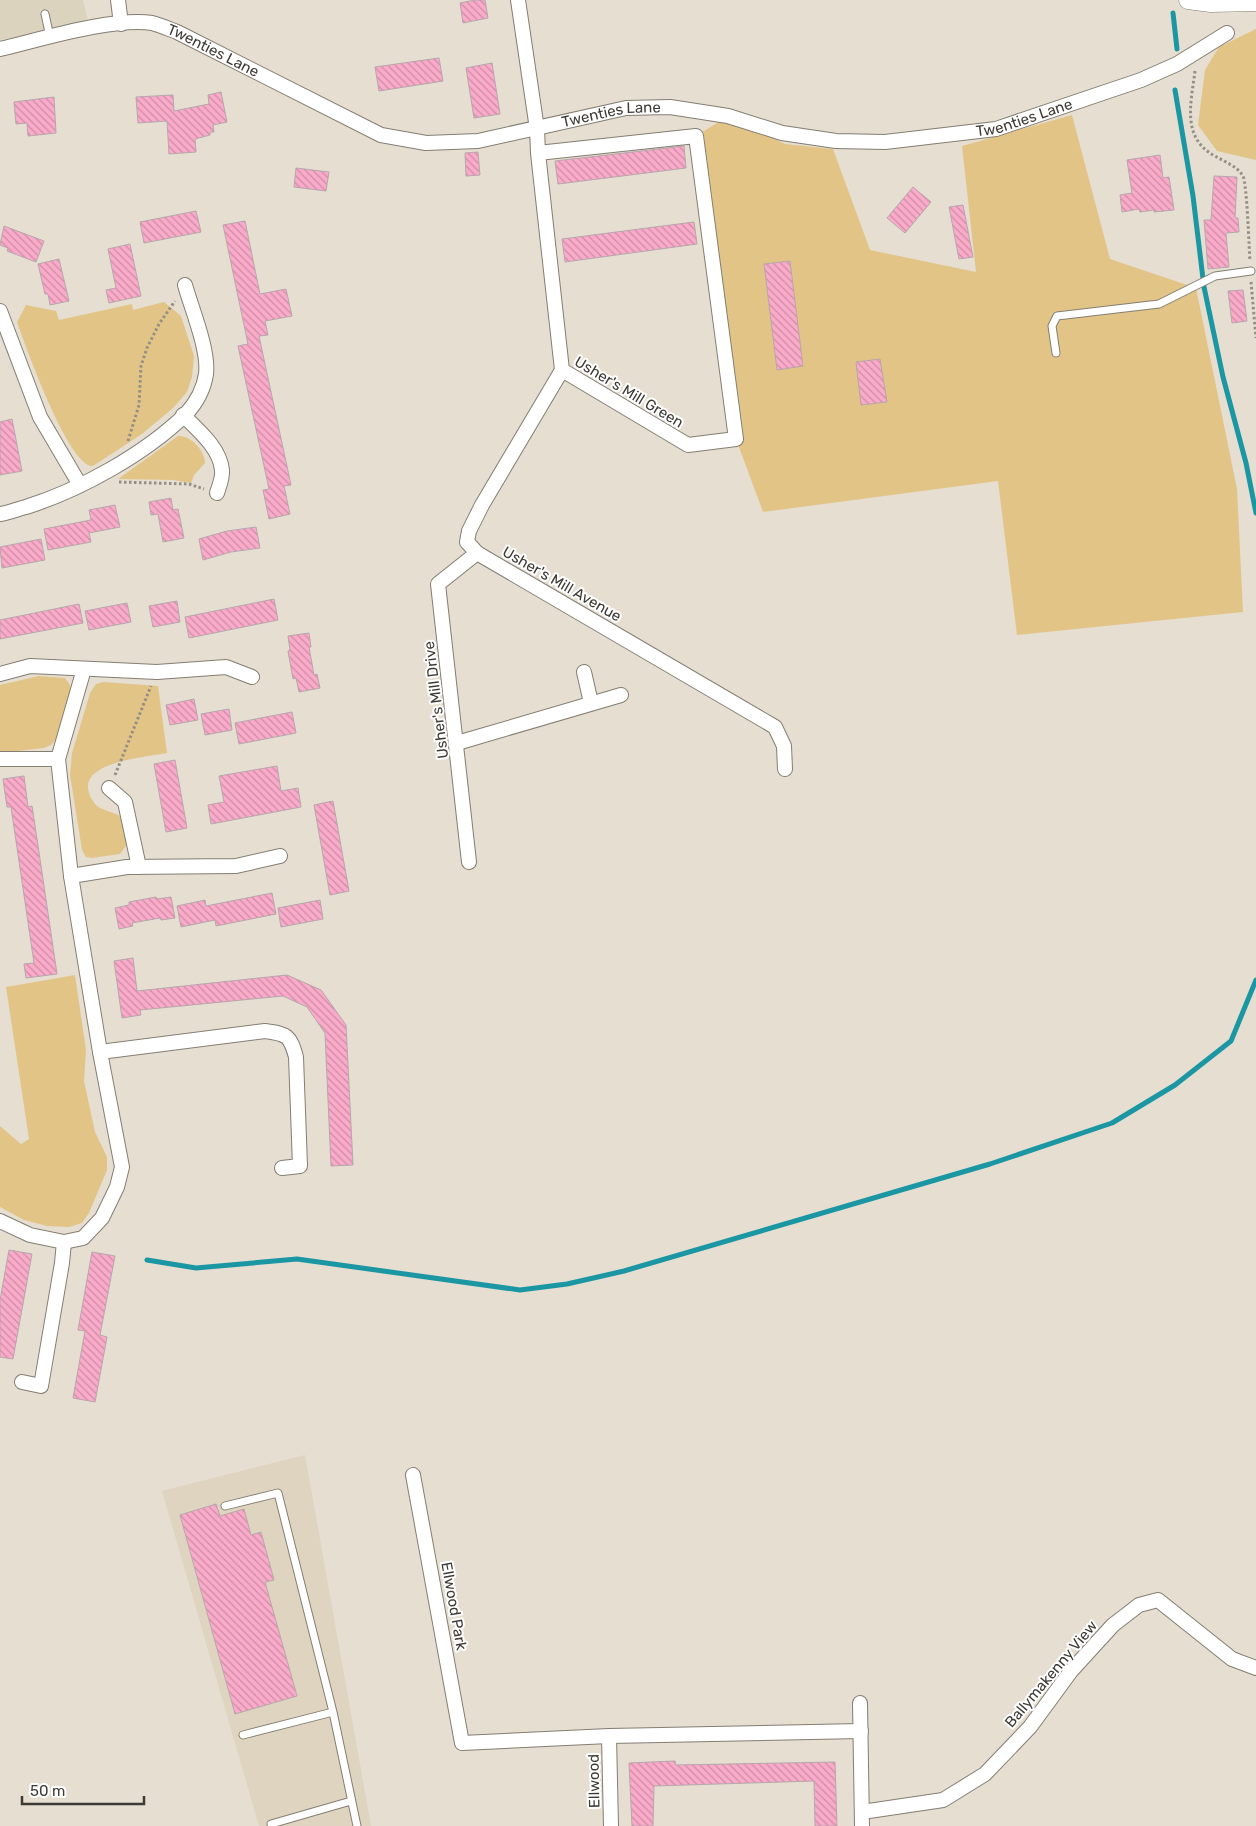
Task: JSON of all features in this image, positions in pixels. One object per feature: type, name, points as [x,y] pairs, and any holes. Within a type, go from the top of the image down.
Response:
[{"type":"street","points":[[118,0],[121,24]]},
{"type":"street","name":"Usher's Mill Green","points":[[518,0],[537,129],[538,153],[562,370],[688,445],[736,439],[696,136],[538,153]]},
{"type":"street","points":[[1188,0],[1211,4],[1256,2]]},
{"type":"street","name":"Twenties Lane","points":[[0,48],[121,24],[152,23],[177,32],[381,135],[426,143],[478,141],[626,108],[670,107],[728,116],[782,133],[836,141],[885,142],[996,129],[1141,80],[1177,64],[1197,50],[1228,33]]},
{"type":"street","points":[[0,514],[51,499],[80,485],[147,445],[184,415],[201,393],[206,372],[204,347],[185,285]]},
{"type":"street","points":[[0,311],[40,417],[80,485]]},
{"type":"street","name":"Usher's Mill Avenue","points":[[562,370],[469,531],[467,542],[478,553],[775,727],[784,746],[785,769]]},
{"type":"street","points":[[184,415],[202,432],[216,453],[222,471],[217,493]]},
{"type":"street","name":"Usher's Mill Drive","points":[[469,862],[438,584],[478,553]]},
{"type":"street","points":[[0,674],[30,666],[157,672],[226,667],[252,677]]},
{"type":"street","points":[[0,1221],[30,1235],[64,1242],[83,1238],[102,1218],[117,1187],[122,1167],[100,1052],[71,876],[58,759],[84,669]]},
{"type":"street","points":[[584,672],[591,704]]},
{"type":"street","points":[[457,743],[621,695]]},
{"type":"street","points":[[0,759],[58,759]]},
{"type":"street","points":[[110,788],[125,802],[139,867]]},
{"type":"street","points":[[71,876],[127,867],[236,866],[280,856]]},
{"type":"street","points":[[100,1052],[265,1031],[283,1033],[291,1041],[296,1057],[300,1166],[282,1168]]},
{"type":"street","points":[[22,1382],[41,1386],[64,1242]]},
{"type":"street","name":"Ellwood Park","points":[[413,1475],[462,1743],[609,1736]]},
{"type":"street","name":"Ballymakenny View","points":[[862,1819],[943,1800],[985,1774],[1030,1727],[1071,1671],[1107,1632],[1139,1605],[1158,1600],[1232,1659],[1256,1668]]},
{"type":"street","points":[[860,1703],[862,1819]]},
{"type":"street","points":[[609,1736],[860,1731]]},
{"type":"street","name":"Ellwood","points":[[609,1736],[611,1826]]},
{"type":"lane","points":[[45,14],[50,37]]},
{"type":"lane","points":[[1056,353],[1052,326],[1057,316],[1159,304],[1188,292],[1215,276],[1251,271]]},
{"type":"lane","points":[[226,1506],[278,1493],[333,1712],[357,1826]]},
{"type":"lane","points":[[242,1735],[333,1712]]},
{"type":"lane","points":[[271,1824],[352,1800]]},
{"type":"path","points":[[1197,50],[1190,110],[1193,134],[1202,150],[1234,166],[1244,178],[1256,338]]},
{"type":"path","points":[[128,457],[127,444],[139,405],[141,366],[147,348],[159,324],[185,285]]},
{"type":"path","points":[[100,474],[116,482],[189,484],[217,493]]},
{"type":"path","points":[[110,788],[157,672]]},
{"type":"shaded area","points":[[0,0],[83,0],[89,25],[0,40]]},
{"type":"shaded area","points":[[1256,29],[1256,160],[1217,151],[1198,125],[1205,70],[1219,47]]},
{"type":"shaded area","points":[[1072,115],[1110,259],[1196,288],[1237,489],[1243,612],[1017,635],[998,481],[763,512],[736,439],[696,136],[728,116],[785,144],[833,149],[870,250],[976,272],[962,146]]},
{"type":"shaded area","points":[[164,302],[181,316],[194,356],[192,377],[187,392],[173,408],[142,434],[93,466],[83,461],[72,448],[38,378],[17,322],[26,305],[56,311],[59,320],[132,304],[133,310]]},
{"type":"shaded area","points":[[178,436],[188,438],[203,454],[205,463],[194,475],[191,483],[173,480],[118,479]]},
{"type":"shaded area","points":[[39,676],[65,678],[70,685],[71,693],[57,738],[51,745],[44,748],[0,753],[0,685]]},
{"type":"shaded area","points":[[103,682],[158,686],[167,753],[107,766],[90,779],[88,788],[92,799],[98,807],[120,816],[128,843],[120,854],[92,858],[86,857],[82,850],[70,775],[72,753],[90,693],[96,684]]},
{"type":"shaded area","points":[[75,975],[86,1050],[84,1081],[95,1132],[107,1157],[107,1170],[89,1213],[82,1223],[69,1227],[47,1226],[24,1220],[0,1207],[0,1126],[21,1144],[29,1139],[6,987]]},
{"type":"shaded area","points":[[305,1455],[371,1826],[259,1826],[162,1491]]},
{"type":"building","points":[[485,0],[488,18],[463,23],[460,3]]},
{"type":"building","points":[[439,58],[443,81],[379,91],[375,67]]},
{"type":"building","points":[[492,63],[500,114],[474,118],[466,68]]},
{"type":"building","points":[[221,92],[227,122],[213,125],[214,132],[195,139],[196,152],[169,154],[167,121],[138,123],[136,97],[173,95],[174,111],[209,104],[208,95]]},
{"type":"building","points":[[54,97],[56,133],[28,136],[27,123],[16,124],[14,102]]},
{"type":"building","points":[[684,146],[686,168],[558,184],[555,161]]},
{"type":"building","points":[[478,152],[480,175],[466,176],[465,153]]},
{"type":"building","points":[[1160,155],[1163,178],[1169,177],[1174,210],[1140,212],[1139,209],[1122,212],[1120,195],[1132,193],[1127,160]]},
{"type":"building","points":[[296,168],[329,172],[326,191],[294,187]]},
{"type":"building","points":[[1214,176],[1237,177],[1235,218],[1238,218],[1239,232],[1226,233],[1229,267],[1208,269],[1204,220],[1211,220]]},
{"type":"building","points":[[913,187],[931,202],[905,233],[887,218]]},
{"type":"building","points":[[963,205],[973,257],[959,259],[949,207]]},
{"type":"building","points":[[196,211],[201,232],[144,243],[140,222]]},
{"type":"building","points":[[245,221],[260,294],[286,289],[292,316],[265,321],[268,335],[259,336],[291,485],[284,486],[290,514],[269,519],[263,490],[269,489],[238,346],[248,344],[223,225]]},
{"type":"building","points":[[694,222],[697,244],[565,262],[562,239]]},
{"type":"building","points":[[4,226],[44,241],[36,262],[7,251],[8,248],[0,245]]},
{"type":"building","points":[[130,244],[141,296],[109,303],[106,290],[116,288],[108,249]]},
{"type":"building","points":[[59,259],[69,301],[50,305],[48,294],[45,294],[38,264]]},
{"type":"building","points":[[790,261],[803,366],[777,370],[764,264]]},
{"type":"building","points":[[1243,290],[1247,321],[1232,323],[1228,291]]},
{"type":"building","points":[[880,359],[887,402],[861,405],[856,362]]},
{"type":"building","points":[[12,419],[22,471],[0,475],[0,422]]},
{"type":"building","points":[[171,498],[173,510],[178,509],[184,538],[163,542],[158,514],[151,515],[149,502]]},
{"type":"building","points":[[115,505],[120,527],[89,533],[91,542],[48,550],[44,529],[91,520],[89,510]]},
{"type":"building","points":[[256,527],[260,548],[231,552],[203,560],[199,539],[227,531]]},
{"type":"building","points":[[41,539],[45,560],[2,568],[0,547]]},
{"type":"building","points":[[274,599],[278,620],[189,638],[185,617]]},
{"type":"building","points":[[177,601],[180,622],[153,627],[149,606]]},
{"type":"building","points":[[127,603],[131,622],[89,630],[85,611]]},
{"type":"building","points":[[79,604],[83,623],[0,639],[0,620]]},
{"type":"building","points":[[309,633],[311,647],[309,647],[314,675],[317,674],[320,688],[299,692],[296,678],[293,679],[288,651],[290,650],[288,636]]},
{"type":"building","points":[[194,699],[198,720],[170,725],[166,705]]},
{"type":"building","points":[[229,709],[232,730],[205,735],[201,714]]},
{"type":"building","points":[[292,712],[296,733],[239,744],[235,723]]},
{"type":"building","points":[[175,760],[187,828],[166,832],[154,764]]},
{"type":"building","points":[[277,766],[281,791],[298,788],[301,807],[211,824],[208,805],[224,802],[219,776]]},
{"type":"building","points":[[24,776],[28,807],[32,806],[57,974],[26,978],[24,964],[34,963],[11,807],[7,807],[3,779]]},
{"type":"building","points":[[333,801],[349,891],[330,895],[314,805]]},
{"type":"building","points":[[272,893],[276,914],[216,926],[215,920],[181,927],[177,906],[205,900],[206,906]]},
{"type":"building","points":[[156,897],[157,899],[171,897],[175,918],[161,920],[160,918],[132,923],[133,926],[119,929],[115,908],[129,905],[129,902]]},
{"type":"building","points":[[320,900],[323,919],[281,927],[278,908]]},
{"type":"building","points":[[133,958],[137,991],[287,975],[321,990],[346,1025],[353,1165],[331,1166],[325,1033],[307,1007],[283,996],[140,1010],[141,1015],[122,1018],[114,961]]},
{"type":"building","points":[[9,1250],[32,1254],[13,1359],[0,1357],[0,1300]]},
{"type":"building","points":[[92,1252],[115,1256],[100,1335],[107,1337],[95,1402],[73,1398],[85,1331],[78,1330]]},
{"type":"building","points":[[216,1504],[220,1516],[244,1509],[251,1535],[261,1532],[274,1580],[265,1582],[297,1696],[235,1714],[180,1515]]},
{"type":"building","points":[[675,1761],[676,1765],[835,1762],[837,1826],[815,1826],[814,1781],[654,1786],[653,1826],[632,1826],[629,1763]]},
{"type":"waterway","points":[[1173,13],[1177,49]]},
{"type":"waterway","points":[[1175,90],[1193,196],[1204,287],[1223,377],[1246,463],[1256,513]]},
{"type":"waterway","points":[[147,1260],[196,1268],[297,1259],[520,1290],[567,1284],[624,1271],[990,1164],[1112,1123],[1175,1085],[1231,1041],[1256,980]]}]
